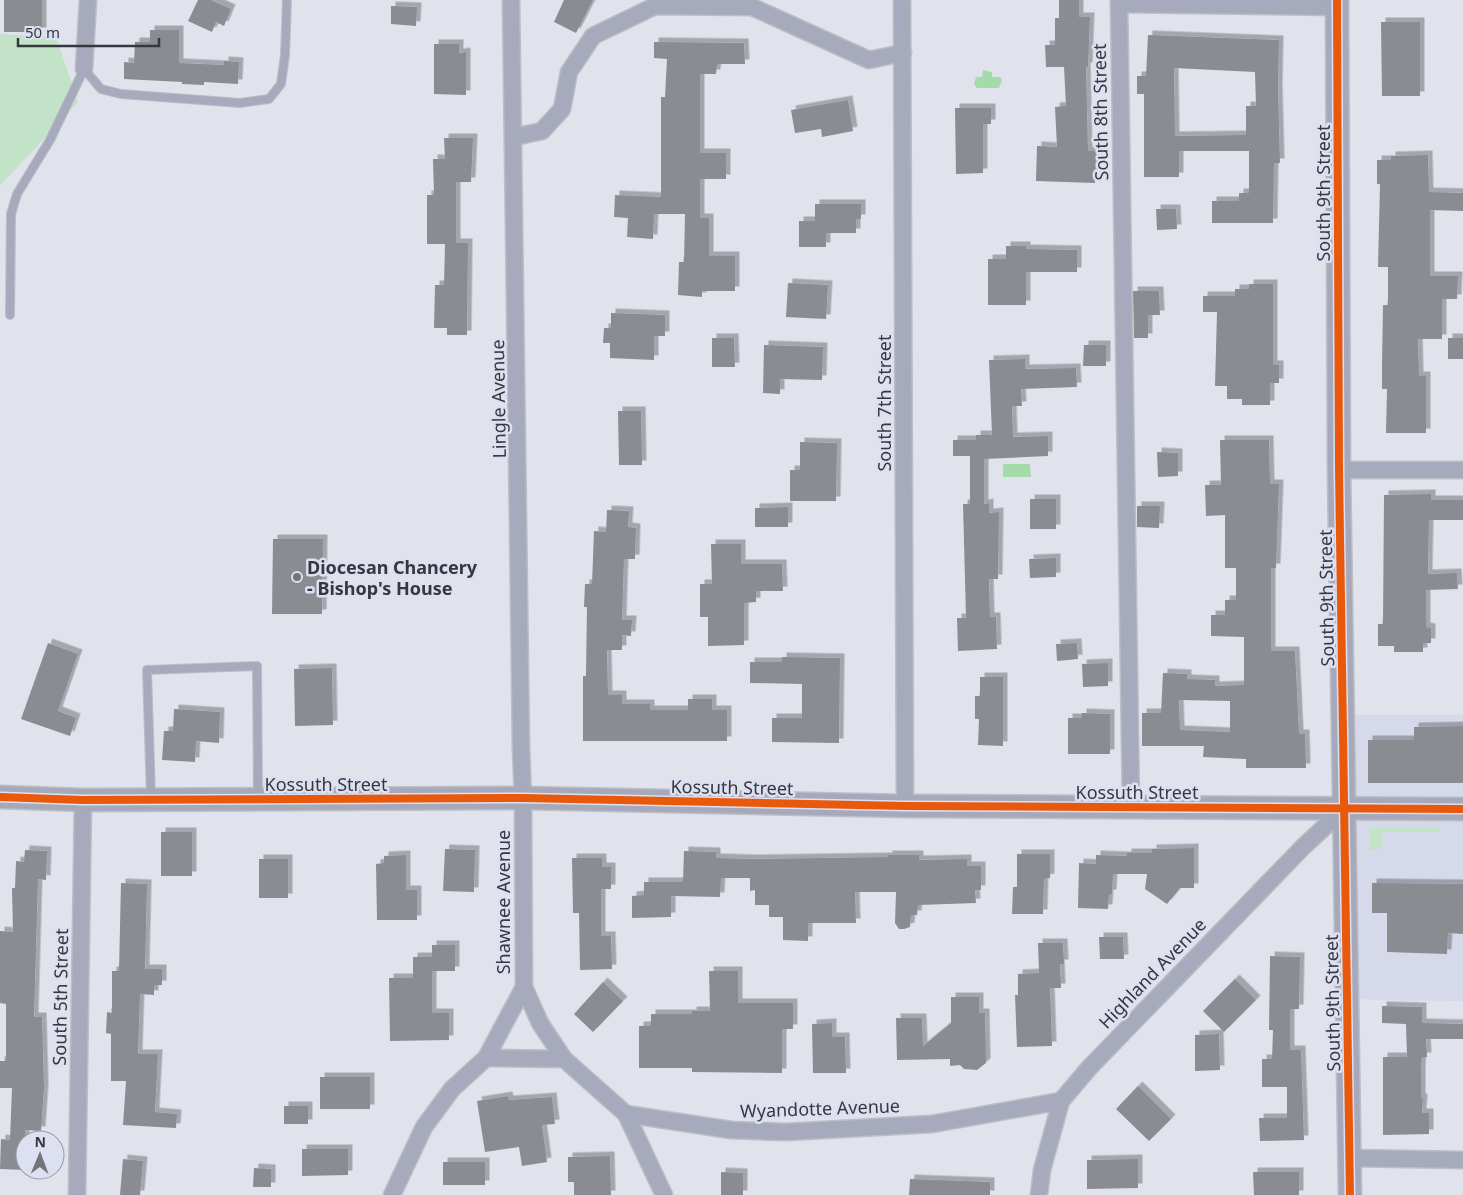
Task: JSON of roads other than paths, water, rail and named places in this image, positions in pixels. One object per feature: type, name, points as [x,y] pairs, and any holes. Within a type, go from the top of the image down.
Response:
[{"type":"street","points":[[84,69],[88,0]]},
{"type":"street","name":"Lingle Avenue","points":[[511,0],[521,749],[524,798]]},
{"type":"street","name":"South 7th Street","points":[[902,0],[905,806]]},
{"type":"street","points":[[1119,2],[1337,4]]},
{"type":"street","name":"South 8th Street","points":[[1119,2],[1131,807]]},
{"type":"street","name":"South 9th Street","points":[[1337,4],[1339,470],[1350,1195]]},
{"type":"street","points":[[514,137],[542,131],[562,109],[569,72],[594,36],[655,6],[752,7],[869,60],[903,53]]},
{"type":"street","points":[[1339,470],[1463,470]]},
{"type":"street","name":"Kossuth Street","points":[[0,797],[83,800],[524,798],[905,806],[1463,809]]},
{"type":"street","name":"Shawnee Avenue","points":[[392,1195],[424,1127],[452,1089],[486,1058],[524,987],[524,798]]},
{"type":"street","name":"South 5th Street","points":[[77,1195],[83,800]]},
{"type":"street","name":"Highland Avenue","points":[[1039,1195],[1042,1170],[1061,1101],[1090,1067],[1303,846],[1345,808]]},
{"type":"street","points":[[524,987],[540,1023],[564,1059],[626,1114],[664,1195]]},
{"type":"street","points":[[486,1058],[564,1059]]},
{"type":"street","name":"Wyandotte Avenue","points":[[626,1114],[731,1130],[786,1132],[932,1124],[1061,1101]]},
{"type":"street","points":[[1349,1158],[1463,1160]]},
{"type":"lane","points":[[10,315],[10,214],[17,194],[50,140],[84,69],[102,89],[121,94],[240,104],[269,99],[281,84],[287,0]]},
{"type":"lane","points":[[152,800],[147,670],[257,666],[258,799]]},
{"type":"place","name":"Diocesan Chancery - Bishop's House","points":[[297,577]]}]
